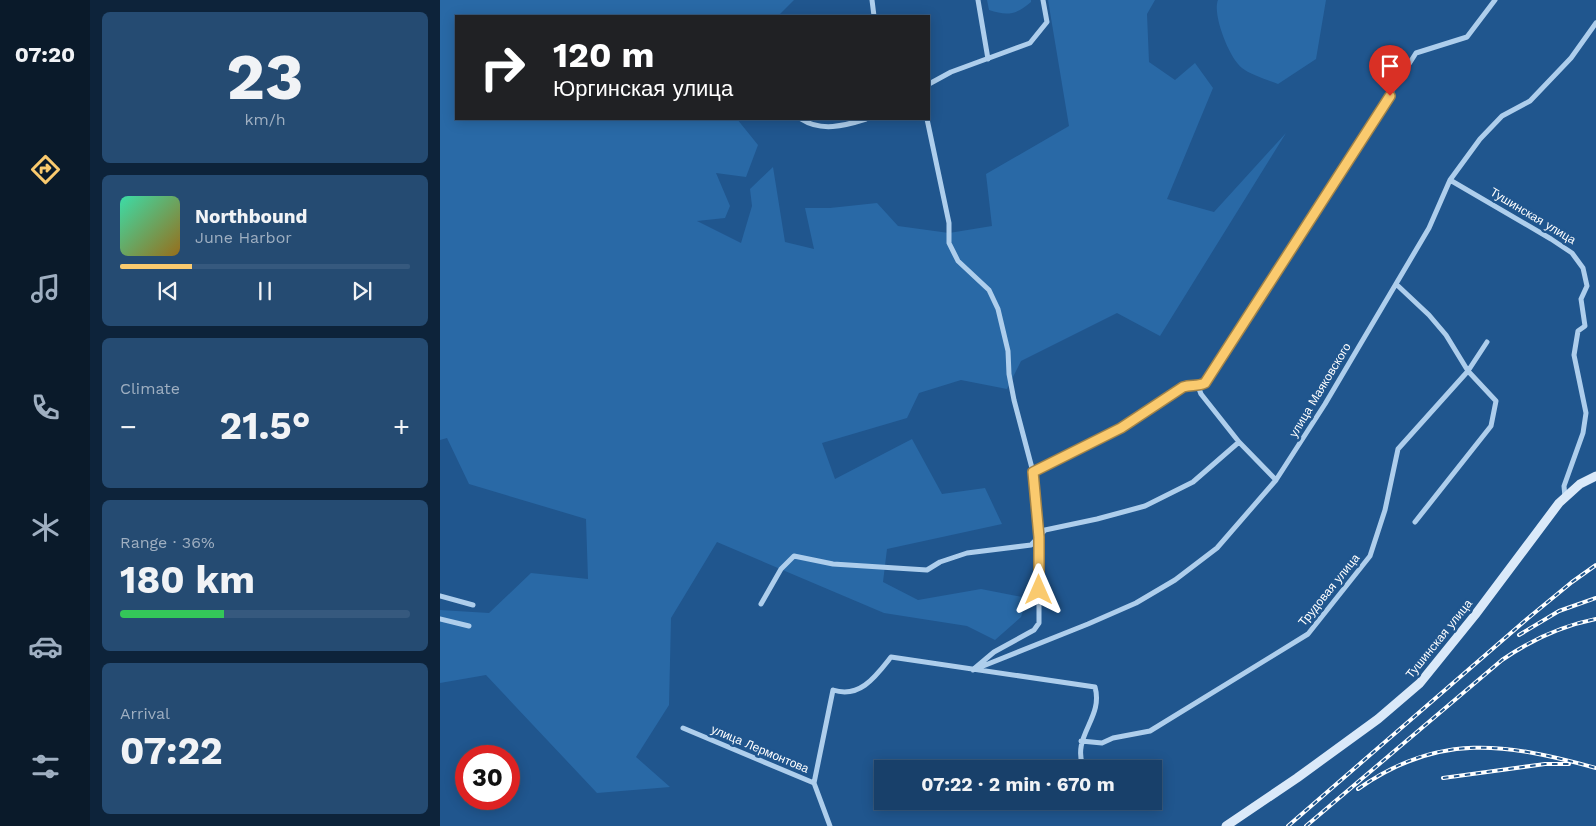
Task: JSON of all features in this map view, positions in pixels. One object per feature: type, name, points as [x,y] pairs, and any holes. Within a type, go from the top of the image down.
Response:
[{"type":"main road","name":"Тушинская улица","points":[[1226,826],[1297,778],[1378,719],[1420,683],[1470,622],[1565,497],[1580,484],[1596,476]]},
{"type":"street","points":[[872,0],[874,15]]},
{"type":"street","points":[[978,0],[988,59]]},
{"type":"street","points":[[930,83],[951,72],[1030,42],[1047,22],[1043,0]]},
{"type":"street","points":[[1033,472],[1121,428],[1183,387],[1189,384],[1198,386],[1205,383],[1416,53],[1466,37],[1495,0]]},
{"type":"street","name":"улица Маяковского","points":[[973,670],[1136,603],[1175,580],[1217,548],[1276,480],[1325,404],[1429,228],[1450,180],[1480,139],[1502,116],[1530,102],[1571,58],[1596,23]]},
{"type":"street","points":[[802,120],[812,126],[844,126],[863,120]]},
{"type":"street","points":[[926,120],[949,223],[949,243],[958,261],[988,290],[998,309],[1008,351],[1009,374],[1033,472],[1039,537],[1039,622],[1034,630],[994,652],[973,670]]},
{"type":"street","name":"Тушинская улица","points":[[1450,180],[1572,253],[1583,268],[1587,286],[1581,299],[1585,326],[1578,331],[1574,355],[1586,413],[1583,433],[1564,486],[1565,497]]},
{"type":"street","points":[[1396,284],[1429,315],[1446,335],[1468,371],[1496,401],[1492,426],[1415,522]]},
{"type":"street","name":"Трудовая улица","points":[[1082,742],[1102,743],[1113,738],[1150,731],[1308,634],[1370,556],[1385,510],[1398,449],[1468,371],[1487,342]]},
{"type":"street","points":[[1198,386],[1201,394],[1239,442],[1276,480]]},
{"type":"street","points":[[761,604],[781,569],[794,556],[833,564],[927,570],[940,562],[967,553],[1031,545],[1045,530],[1146,506],[1193,482],[1239,442]]},
{"type":"street","points":[[440,596],[473,605]]},
{"type":"street","points":[[440,619],[469,626]]},
{"type":"street","points":[[814,783],[833,690],[842,693],[861,688],[872,681],[890,657],[1095,687],[1097,694],[1094,713],[1082,742],[1080,760]]},
{"type":"street","name":"улица Лермонтова","points":[[683,728],[814,783],[830,826]]},
{"type":"shaded area","points":[[440,0],[794,0],[779,15],[455,15],[455,120],[738,120],[758,145],[746,177],[716,173],[730,206],[725,218],[697,221],[741,243],[752,206],[750,189],[773,167],[785,242],[814,249],[805,208],[830,208],[877,203],[898,226],[949,233],[992,226],[986,174],[1069,126],[1048,0],[1155,0],[1147,14],[1149,62],[1175,80],[1195,63],[1213,88],[1167,199],[1214,212],[1286,133],[1160,336],[1117,313],[1021,361],[1007,389],[961,380],[919,393],[907,418],[822,443],[835,479],[912,439],[942,494],[985,488],[1002,524],[887,549],[883,582],[918,600],[981,589],[1027,598],[1021,617],[995,640],[967,626],[884,613],[717,542],[671,618],[669,705],[636,757],[670,787],[597,793],[486,675],[440,683],[440,610],[489,613],[531,573],[588,579],[586,519],[469,484],[447,438],[440,440]]},
{"type":"shaded area","points":[[987,0],[1031,0],[1031,2],[1021,10],[1006,14],[989,10]]},
{"type":"shaded area","points":[[1218,0],[1326,0],[1316,59],[1278,84],[1245,70],[1237,63],[1223,36],[1217,15]]},
{"type":"railway","points":[[1288,826],[1527,619],[1596,565]]},
{"type":"railway","points":[[1519,635],[1559,611],[1596,598]]},
{"type":"railway","points":[[1306,826],[1502,660],[1524,646],[1547,635],[1596,619]]},
{"type":"railway","points":[[1358,789],[1388,771],[1417,758],[1445,751],[1473,748],[1532,753],[1596,768]]},
{"type":"railway","points":[[1443,778],[1545,764],[1569,764]]},
{"type":"route","points":[[1039,590],[1039,537],[1033,472],[1092,445],[1183,387],[1189,384],[1198,386],[1205,383],[1390,96]]}]
